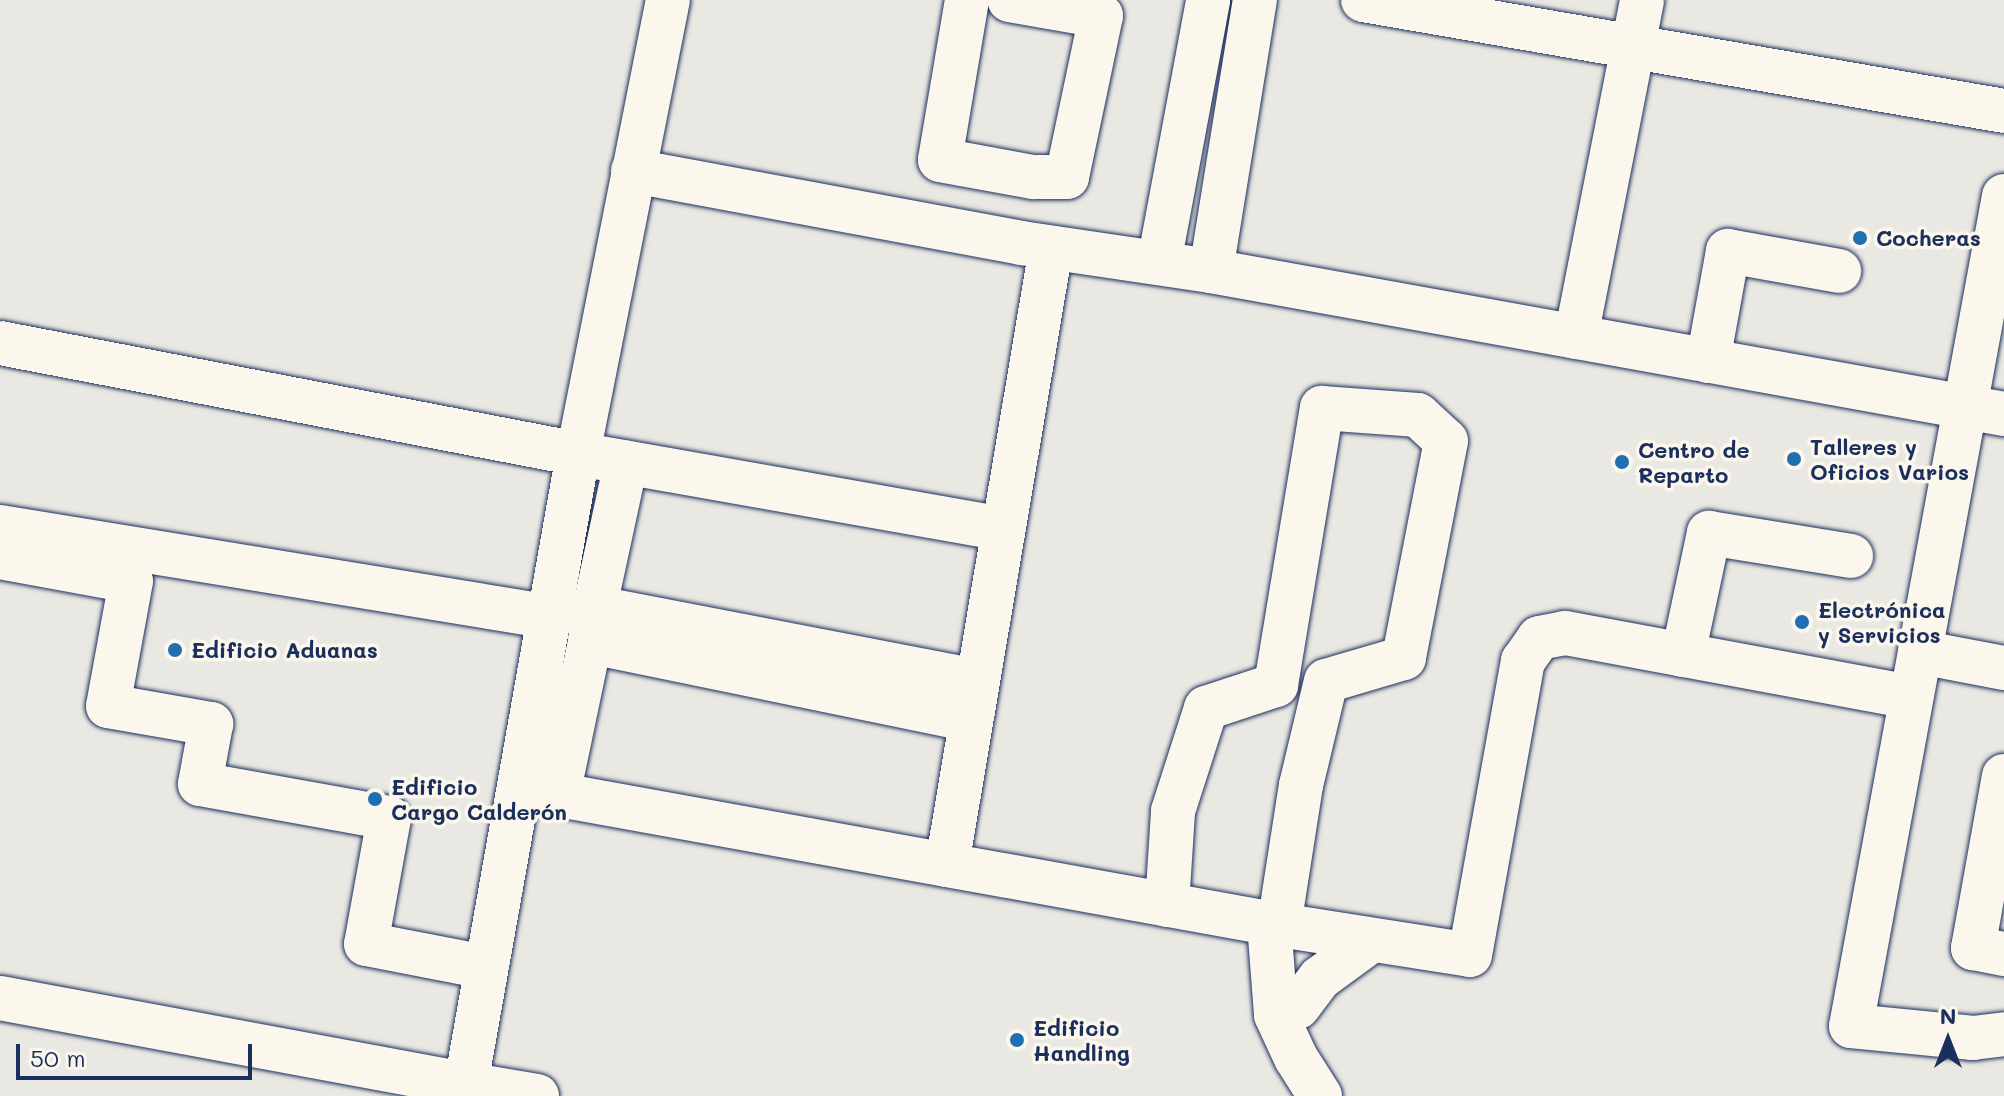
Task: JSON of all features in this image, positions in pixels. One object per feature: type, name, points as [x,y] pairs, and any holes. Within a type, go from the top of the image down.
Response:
[{"type":"street","points":[[578,627],[578,454],[668,0]]},
{"type":"street","points":[[967,0],[940,160],[1033,177],[1067,177],[1101,16],[1009,0]]},
{"type":"street","points":[[1159,263],[1208,0]]},
{"type":"street","points":[[1211,271],[1255,0]]},
{"type":"street","points":[[1363,0],[2004,111]]},
{"type":"street","points":[[1576,337],[1642,0]]},
{"type":"street","points":[[633,171],[1036,246],[1211,271],[1984,410]]},
{"type":"street","points":[[947,865],[1002,529],[1036,246],[1033,177]]},
{"type":"street","points":[[2004,196],[1984,410],[1920,652],[1851,1026],[1973,1038],[2004,1034]]},
{"type":"street","points":[[1708,361],[1728,251],[1839,271]]},
{"type":"street","points":[[0,343],[626,463],[1002,529]]},
{"type":"street","points":[[1276,685],[1322,408],[1418,415],[1446,441],[1404,658],[1326,681],[1276,685],[1206,708],[1173,811],[1184,908],[1250,966],[1287,1011],[1339,1096]]},
{"type":"street","points":[[466,1084],[486,967],[539,792],[578,627],[626,463]]},
{"type":"street","points":[[0,527],[578,627],[603,609],[974,700]]},
{"type":"street","points":[[1683,655],[1709,533],[1851,556]]},
{"type":"street","points":[[0,557],[131,581],[108,706],[211,724],[200,784],[389,818],[366,944],[486,967]]},
{"type":"street","points":[[539,792],[1280,925],[1470,955],[1523,661],[1539,638],[1565,633],[1911,697]]},
{"type":"street","points":[[1920,652],[2004,668]]},
{"type":"street","points":[[1320,1096],[1296,1058],[1287,1011],[1280,925],[1301,785],[1326,681]]},
{"type":"street","points":[[2004,776],[1973,948],[2004,954]]},
{"type":"street","points":[[1287,1011],[1320,978],[1372,940]]},
{"type":"street","points":[[0,998],[537,1096]]},
{"type":"shaded area","points":[[0,0],[2004,0],[2004,1096],[0,1096]]},
{"type":"place","name":"Cocheras","points":[[1860,238]]},
{"type":"place","name":"Talleres y Oficios Varios","points":[[1794,459]]},
{"type":"place","name":"Centro de Reparto","points":[[1622,462]]},
{"type":"place","name":"Electrónica y Servicios","points":[[1802,622]]},
{"type":"place","name":"Edificio Aduanas","points":[[175,650]]},
{"type":"place","name":"Edificio Cargo Calderón","points":[[375,799]]},
{"type":"place","name":"Edificio Handling","points":[[1017,1040]]}]
